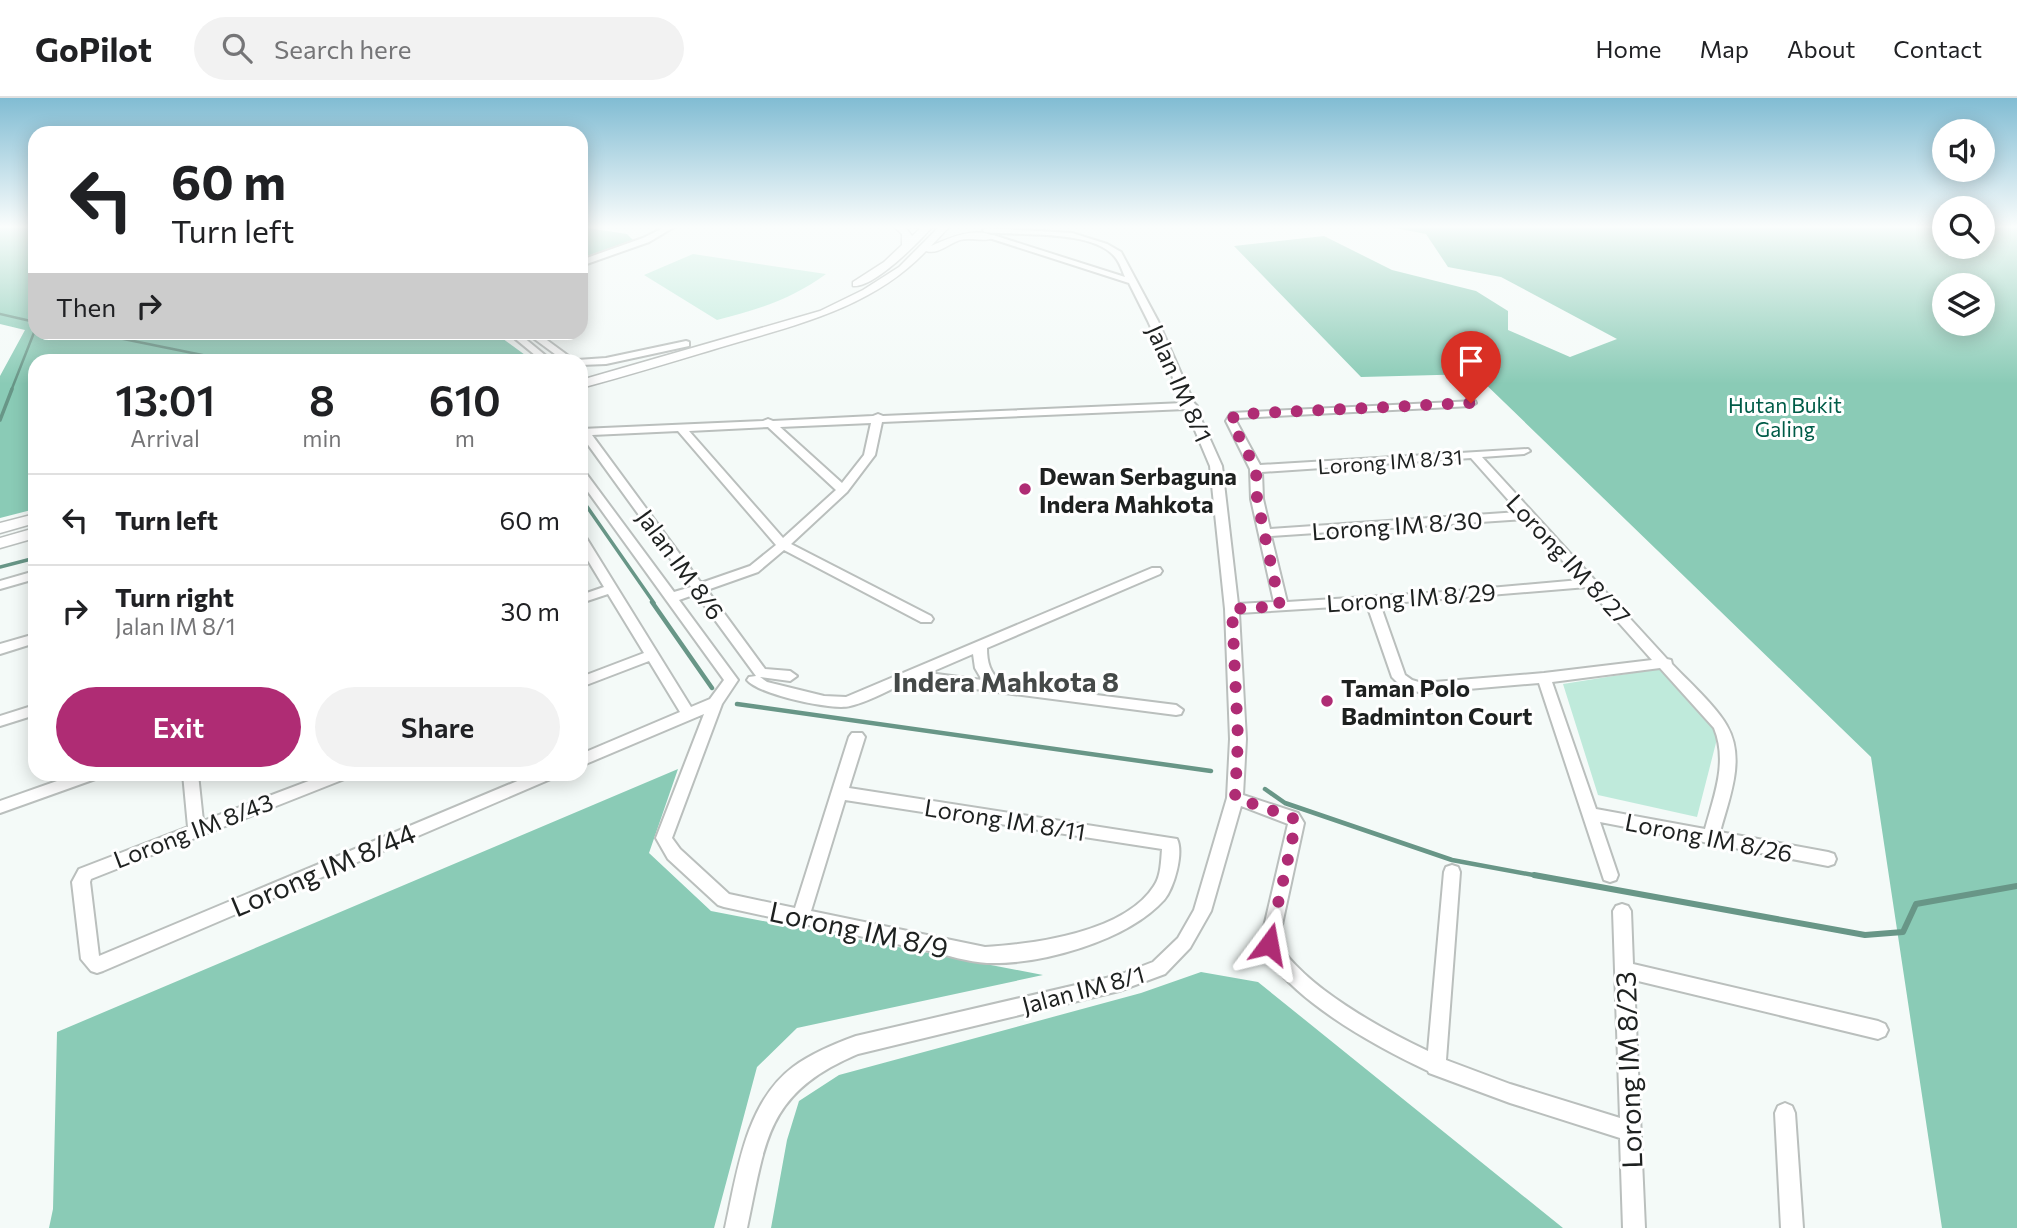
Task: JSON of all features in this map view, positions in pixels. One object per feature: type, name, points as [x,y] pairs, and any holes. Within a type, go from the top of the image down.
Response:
[{"type":"main road","points":[[640,362],[686,344],[810,306],[865,279]]},
{"type":"main road","points":[[878,285],[887,279]]},
{"type":"main road","points":[[588,372],[640,362],[803,321],[894,279]]},
{"type":"main road","points":[[0,528],[28,521]]},
{"type":"main road","points":[[0,542],[28,535]]},
{"type":"street","points":[[1124,279],[1134,282]]},
{"type":"street","name":"Jalan IM 8/1","points":[[736,1228],[757,1139],[764,1122],[778,1097],[805,1068],[826,1056],[856,1045],[1119,983],[1159,968],[1184,943],[1202,911],[1235,798],[1238,739],[1232,609],[1222,536],[1219,480],[1192,406],[1132,279]]},
{"type":"street","points":[[521,340],[538,354]]},
{"type":"street","points":[[540,340],[560,354]]},
{"type":"street","points":[[588,372],[610,360],[686,344]]},
{"type":"street","points":[[1280,606],[1257,499],[1256,469],[1231,421],[1235,415],[1471,403]]},
{"type":"street","points":[[588,432],[878,417],[916,419],[1192,406]]},
{"type":"street","points":[[674,597],[754,569],[783,545],[843,490],[869,455],[878,417]]},
{"type":"street","points":[[768,422],[843,490]]},
{"type":"street","points":[[680,427],[783,545],[926,619]]},
{"type":"street","name":"Jalan IM 8/6","points":[[588,439],[761,672],[761,678]]},
{"type":"street","name":"Lorong IM 8/31","points":[[1256,469],[1524,452]]},
{"type":"street","name":"Lorong IM 8/27","points":[[1474,455],[1666,663],[1720,726],[1729,747],[1711,836]]},
{"type":"street","points":[[588,483],[674,597],[731,680]]},
{"type":"street","name":"Lorong IM 8/30","points":[[1264,533],[1529,515]]},
{"type":"street","points":[[588,551],[688,714]]},
{"type":"street","points":[[761,678],[762,686],[824,701],[847,702],[1156,571]]},
{"type":"street","points":[[0,585],[28,577]]},
{"type":"street","name":"Lorong IM 8/29","points":[[1232,609],[1590,583]]},
{"type":"street","points":[[588,597],[611,589]]},
{"type":"street","points":[[1372,600],[1399,677],[1407,684],[1422,688],[1544,678],[1666,663]]},
{"type":"street","points":[[0,649],[28,640]]},
{"type":"street","points":[[980,646],[979,664],[996,686]]},
{"type":"street","points":[[588,679],[652,655]]},
{"type":"street","points":[[915,673],[1177,710]]},
{"type":"street","points":[[731,680],[790,676]]},
{"type":"street","points":[[1544,678],[1610,875]]},
{"type":"street","points":[[588,757],[715,702],[731,680]]},
{"type":"street","name":"Lorong IM 8/9","points":[[715,702],[664,838],[674,854],[724,901],[985,955],[1022,954],[1109,929],[1138,914],[1161,890],[1168,871],[1171,844]]},
{"type":"street","points":[[0,721],[28,711]]},
{"type":"street","points":[[800,918],[857,737]]},
{"type":"street","points":[[0,807],[73,781]]},
{"type":"street","points":[[191,781],[196,829]]},
{"type":"street","name":"Lorong IM 8/43","points":[[85,874],[323,781]]},
{"type":"street","name":"Lorong IM 8/44","points":[[85,874],[81,882],[90,959],[97,965],[531,781]]},
{"type":"street","name":"Lorong IM 8/11","points":[[839,793],[1171,844]]},
{"type":"street","points":[[1235,798],[1292,817],[1296,823],[1269,944],[1281,966],[1345,1016],[1398,1049],[1436,1067],[1475,1084],[1630,1130]]},
{"type":"street","name":"Lorong IM 8/26","points":[[1590,814],[1828,859]]},
{"type":"street","points":[[1436,1067],[1452,872]]},
{"type":"street","name":"Lorong IM 8/23","points":[[1622,911],[1633,1228]]},
{"type":"street","points":[[1624,970],[1878,1030]]},
{"type":"street","points":[[1785,1113],[1793,1228]]},
{"type":"green space","points":[[0,279],[28,279],[28,340],[505,340],[524,354],[28,354],[28,511],[0,518],[0,376],[25,330],[0,324]]},
{"type":"green space","points":[[650,279],[819,279],[774,303],[717,320]]},
{"type":"green space","name":"Hutan Bukit Galing","points":[[1266,279],[1427,279],[1476,291],[1508,311],[1508,330],[1570,357],[1617,339],[1504,279],[1932,279],[1932,336],[1995,336],[1995,279],[2017,279],[2017,1228],[1942,1228],[1871,757],[1475,374],[1361,377]]},
{"type":"green space","points":[[1664,668],[1718,735],[1697,817],[1598,795],[1563,684]]},
{"type":"green space","points":[[678,769],[649,853],[711,911],[1043,975],[797,1028],[757,1067],[714,1228],[49,1228],[53,1209],[57,1032]]},
{"type":"green space","points":[[1201,972],[1258,982],[1563,1228],[771,1228],[787,1140],[799,1101],[839,1075],[1141,993]]},
{"type":"waterway","points":[[0,314],[28,320]]},
{"type":"waterway","points":[[11,391],[31,340]]},
{"type":"waterway","points":[[128,340],[197,354]]},
{"type":"waterway","points":[[0,420],[12,389]]},
{"type":"waterway","points":[[588,508],[654,603]]},
{"type":"waterway","points":[[0,567],[28,560]]},
{"type":"waterway","points":[[652,602],[712,688]]},
{"type":"waterway","points":[[737,704],[1211,771]]},
{"type":"waterway","points":[[1265,789],[1285,803],[1452,860],[1544,877]]},
{"type":"waterway","points":[[1534,875],[1865,935],[1903,932],[1916,904],[2017,886]]},
{"type":"place","name":"Dewan Serbaguna Indera Mahkota","points":[[1025,489]]},
{"type":"place","name":"Taman Polo Badminton Court","points":[[1327,701]]},
{"type":"district","name":"Indera Mahkota 8","points":[[1006,681]]},
{"type":"route","points":[[1269,944],[1296,823],[1292,817],[1235,798],[1238,739],[1232,609],[1280,606],[1257,499],[1256,469],[1231,421],[1235,415],[1259,413],[1471,403]]}]
